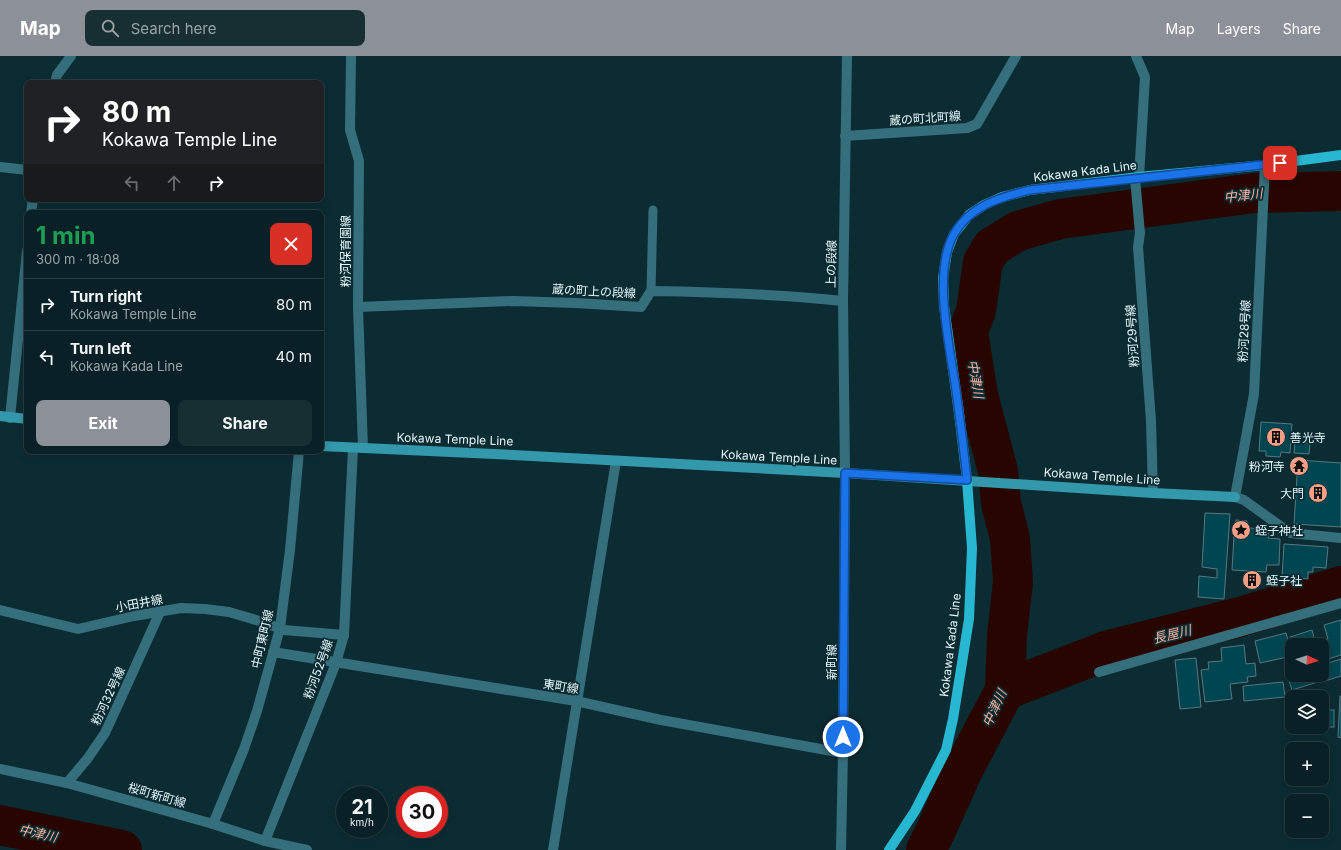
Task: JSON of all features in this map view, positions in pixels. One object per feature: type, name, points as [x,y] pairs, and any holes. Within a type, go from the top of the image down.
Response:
[{"type":"main road","name":"Kokawa Kada Line","points":[[889,850],[914,811],[946,750],[953,719],[969,619],[972,548],[967,480],[944,306],[943,278],[947,252],[954,234],[969,215],[984,205],[1002,197],[1030,190],[1137,181],[1341,155]]},
{"type":"main road","points":[[5,417],[24,419]]},
{"type":"main road","name":"Kokawa Temple Line","points":[[324,446],[845,473],[1235,497]]},
{"type":"street","points":[[56,80],[57,75],[71,56]]},
{"type":"street","name":"粉河保育園線","points":[[350,56],[350,130],[359,162],[358,448]]},
{"type":"street","name":"上の段線","points":[[845,473],[843,301],[847,56]]},
{"type":"street","name":"蔵の町北町線","points":[[845,136],[967,128],[977,124],[1016,56]]},
{"type":"street","name":"粉河29号線","points":[[1136,56],[1145,77],[1137,181],[1140,233],[1138,247],[1151,421],[1153,493]]},
{"type":"street","name":"粉河28号線","points":[[1235,497],[1254,394],[1265,165]]},
{"type":"street","points":[[0,167],[24,170]]},
{"type":"street","points":[[5,417],[24,274]]},
{"type":"street","name":"蔵の町上の段線","points":[[358,307],[514,301],[641,307],[651,291],[781,295],[843,301]]},
{"type":"street","name":"粉河52号線","points":[[265,841],[336,663],[344,635],[358,448]]},
{"type":"street","name":"中町東町線","points":[[213,824],[244,749],[257,711],[273,652],[282,629],[299,454]]},
{"type":"street","points":[[553,850],[616,461]]},
{"type":"street","name":"新町線","points":[[841,850],[845,473]]},
{"type":"street","points":[[1235,497],[1244,500],[1290,533],[1341,538]]},
{"type":"street","points":[[1099,672],[1341,603]]},
{"type":"street","name":"小田井線","points":[[0,610],[78,629],[134,616],[181,608],[206,609],[229,612],[282,629],[344,635]]},
{"type":"street","name":"粉河32号線","points":[[67,783],[88,758],[105,733],[160,612]]},
{"type":"street","name":"東町線","points":[[273,652],[576,702],[661,720],[843,753]]},
{"type":"street","name":"桜町新町線","points":[[0,769],[67,783],[213,824],[288,848],[307,850]]},
{"type":"lane","points":[[651,291],[654,210]]},
{"type":"building","name":"善光寺","points":[[1261,422],[1292,424],[1290,453],[1281,452],[1280,457],[1266,456],[1266,451],[1259,451]]},
{"type":"building","points":[[1295,442],[1310,443],[1309,454],[1294,453]]},
{"type":"building","name":"大門","points":[[1298,460],[1341,463],[1341,527],[1294,524]]},
{"type":"building","points":[[1205,513],[1230,514],[1224,599],[1198,597],[1199,576],[1217,578],[1217,569],[1202,567]]},
{"type":"building","points":[[1236,520],[1247,521],[1246,529],[1235,528]]},
{"type":"building","points":[[1247,528],[1269,529],[1268,538],[1280,539],[1279,565],[1267,565],[1266,572],[1232,570],[1234,536],[1246,537]]},
{"type":"building","points":[[1284,544],[1328,547],[1326,568],[1313,567],[1313,572],[1308,572],[1308,579],[1282,577]]},
{"type":"building","name":"蛭子社","points":[[1246,574],[1259,575],[1259,585],[1246,584]]},
{"type":"building","points":[[1341,620],[1341,655],[1329,659],[1329,638],[1328,638],[1324,625]]},
{"type":"building","points":[[1312,630],[1314,638],[1290,638]]},
{"type":"building","points":[[1286,633],[1287,638],[1285,638],[1285,658],[1260,663],[1255,641]]},
{"type":"building","points":[[1244,645],[1246,664],[1255,663],[1256,676],[1247,677],[1248,682],[1230,684],[1232,699],[1205,702],[1201,670],[1209,669],[1208,662],[1222,661],[1221,648]]},
{"type":"building","points":[[1196,658],[1201,707],[1180,709],[1175,660]]},
{"type":"building","points":[[1341,659],[1341,676],[1329,680],[1329,663]]},
{"type":"building","points":[[1283,682],[1285,697],[1244,701],[1243,686]]},
{"type":"building","points":[[1289,682],[1318,682],[1292,690]]},
{"type":"building","points":[[1341,696],[1341,738],[1338,737]]},
{"type":"building","points":[[1329,710],[1334,710],[1334,727],[1329,727]]},
{"type":"waterway","name":"中津川","points":[[926,850],[962,772],[1005,690],[1007,635],[1013,582],[1010,538],[1001,503],[998,471],[978,395],[968,332],[976,311],[983,262],[992,247],[1018,231],[1060,219],[1254,193],[1341,191]]},
{"type":"waterway","name":"長屋川","points":[[1005,690],[1106,651],[1240,617],[1341,586]]},
{"type":"waterway","name":"中津川","points":[[0,825],[122,850]]},
{"type":"place","name":"善光寺","points":[[1276,437]]},
{"type":"place","name":"粉河寺","points":[[1299,466]]},
{"type":"place","name":"大門","points":[[1318,493]]},
{"type":"place","name":"蛭子神社","points":[[1241,530]]},
{"type":"place","name":"蛭子社","points":[[1252,580]]},
{"type":"route","points":[[843,737],[845,473],[967,480],[944,306],[943,278],[947,252],[954,234],[969,215],[984,205],[1002,197],[1030,190],[1280,163]]}]
